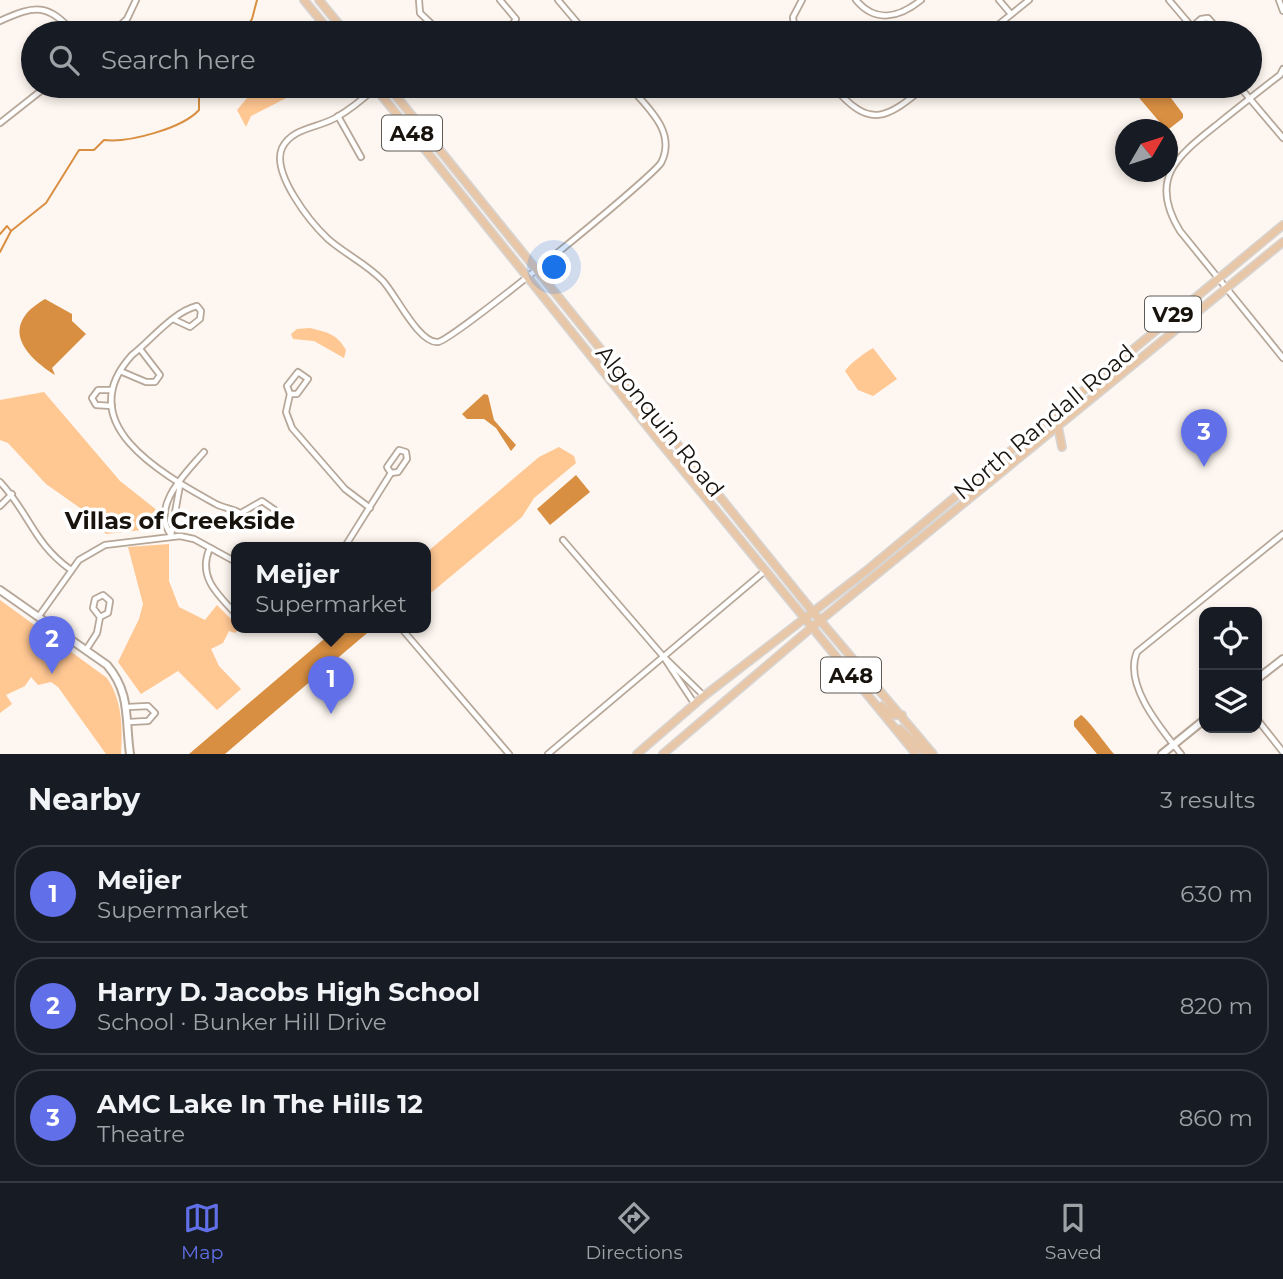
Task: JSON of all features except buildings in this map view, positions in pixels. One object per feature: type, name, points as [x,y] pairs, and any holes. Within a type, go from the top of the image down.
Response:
[{"type":"main road","points":[[304,0],[321,21]]},
{"type":"main road","points":[[319,0],[336,21]]},
{"type":"main road","name":"A48","points":[[384,98],[804,620],[916,754]]},
{"type":"main road","name":"Algonquin Road","points":[[398,98],[813,612],[933,754]]},
{"type":"main road","name":"North Randall Road","points":[[804,620],[1283,225]]},
{"type":"main road","name":"North Randall Road","points":[[811,628],[1283,242]]},
{"type":"main road","points":[[1058,426],[1062,447]]},
{"type":"main road","name":"V29","points":[[637,754],[704,696],[804,620]]},
{"type":"main road","name":"V29","points":[[663,754],[811,628]]},
{"type":"main road","points":[[855,680],[892,715],[902,715]]},
{"type":"main road","points":[[891,723],[927,754]]},
{"type":"street","points":[[125,21],[136,0]]},
{"type":"street","points":[[419,0],[420,13],[428,21]]},
{"type":"street","points":[[500,0],[516,19],[515,21]]},
{"type":"street","points":[[558,0],[576,21]]},
{"type":"street","points":[[794,21],[802,0]]},
{"type":"street","points":[[856,0],[865,10],[882,17],[894,16],[921,0]]},
{"type":"street","points":[[999,0],[1011,14]]},
{"type":"street","points":[[1003,21],[1029,0]]},
{"type":"street","points":[[1169,0],[1187,21]]},
{"type":"street","points":[[1279,0],[1283,10]]},
{"type":"street","points":[[0,21],[23,10],[47,10],[63,21]]},
{"type":"street","points":[[1262,87],[1283,69]]},
{"type":"street","points":[[0,123],[32,98]]},
{"type":"street","points":[[361,98],[338,117],[304,129],[289,139],[282,148],[280,165],[285,179],[318,229],[381,279],[399,300],[418,332],[430,342],[454,336],[656,171],[666,153],[663,128],[639,98]]},
{"type":"street","points":[[843,98],[850,106],[871,117],[888,114],[910,98]]},
{"type":"street","points":[[1283,138],[1249,98],[1178,158],[1165,190],[1173,219],[1283,358]]},
{"type":"street","points":[[338,117],[361,157]]},
{"type":"street","points":[[174,320],[182,325],[193,326],[201,317],[200,308],[192,307],[174,320],[140,349],[120,371],[111,390],[116,423],[130,444],[180,484],[223,507],[241,513],[245,520],[274,524],[278,520],[278,513],[262,501],[241,513]]},
{"type":"street","points":[[120,371],[146,382],[155,382],[160,375],[140,349]]},
{"type":"street","points":[[290,394],[297,394],[308,379],[304,374],[298,372],[287,386],[290,394],[286,406],[292,428],[345,489],[370,508]]},
{"type":"street","points":[[111,390],[98,390],[92,398],[96,405],[112,406]]},
{"type":"street","points":[[404,450],[407,459],[398,472],[391,473],[387,467],[396,451],[404,450]]},
{"type":"street","points":[[171,535],[166,528],[167,505],[175,486],[180,484],[204,452]]},
{"type":"street","points":[[348,542],[391,473]]},
{"type":"street","points":[[0,482],[12,494],[39,542],[71,570]]},
{"type":"street","points":[[0,506],[12,494]]},
{"type":"street","points":[[1181,754],[1146,710],[1133,660],[1142,646],[1283,534]]},
{"type":"street","points":[[38,616],[71,570],[97,548],[117,542],[171,535],[194,540],[231,559]]},
{"type":"street","points":[[563,540],[662,655],[704,696]]},
{"type":"street","points":[[210,548],[204,560],[205,575],[231,608]]},
{"type":"street","points":[[548,754],[662,655],[766,570]]},
{"type":"street","points":[[0,590],[86,650],[117,677],[128,707],[130,754]]},
{"type":"street","points":[[86,650],[97,633],[100,617],[93,607],[95,599],[103,595],[110,604],[108,613],[100,617]]},
{"type":"street","points":[[405,633],[509,754]]},
{"type":"street","points":[[662,655],[666,666],[691,695],[694,706]]},
{"type":"street","points":[[1262,675],[1283,659]]},
{"type":"street","points":[[128,707],[148,706],[155,713],[148,721],[129,722]]},
{"type":"street","points":[[1162,754],[1199,724]]},
{"type":"street","points":[[1262,725],[1283,752]]},
{"type":"shaded area","points":[[247,98],[286,98],[251,116],[246,127],[237,110]]},
{"type":"shaded area","points":[[1139,98],[1171,98],[1183,118],[1178,122],[1178,119],[1157,119]]},
{"type":"shaded area","points":[[45,299],[72,314],[72,321],[86,334],[52,368],[55,375],[33,358],[21,339],[23,319]]},
{"type":"shaded area","points":[[310,328],[326,332],[339,340],[346,350],[344,358],[314,341],[293,339],[291,334],[297,329]]},
{"type":"shaded area","points":[[873,348],[897,379],[873,396],[858,390],[845,371]]},
{"type":"shaded area","points":[[44,392],[120,481],[158,511],[160,528],[106,534],[90,515],[46,484],[8,443],[0,440],[0,400]]},
{"type":"shaded area","points":[[484,394],[488,395],[494,420],[516,445],[511,451],[496,428],[484,419],[467,419],[462,414]]},
{"type":"shaded area","points":[[559,447],[574,456],[576,463],[534,498],[522,517],[431,593],[431,549],[539,457]]},
{"type":"shaded area","points":[[576,475],[590,492],[550,525],[537,509]]},
{"type":"shaded area","points":[[169,544],[169,581],[179,607],[205,620],[217,605],[231,619],[231,632],[223,643],[211,649],[219,666],[241,689],[217,710],[178,671],[141,694],[118,662],[139,619],[143,604],[128,547]]},
{"type":"shaded area","points":[[0,600],[107,678],[116,695],[120,714],[121,754],[106,754],[58,687],[51,682],[38,685],[31,677],[25,686],[6,695],[12,704],[0,713]]},
{"type":"shaded area","points":[[331,633],[367,633],[225,754],[189,754]]},
{"type":"shaded area","points":[[1081,715],[1114,754],[1097,754],[1074,726],[1074,721]]},
{"type":"waterway","points":[[251,21],[257,0]]},
{"type":"waterway","points":[[0,252],[11,231],[46,203],[79,150],[94,150],[104,140],[141,137],[181,123],[199,110],[199,98]]},
{"type":"waterway","points":[[0,234],[7,226],[11,231]]},
{"type":"place","name":"AMC Lake In The Hills 12","points":[[1204,467]]},
{"type":"place","name":"Harry D. Jacobs High School","points":[[52,674]]},
{"type":"place","name":"Meijer","points":[[331,714]]},
{"type":"district","name":"Villas of Creekside","points":[[180,520]]}]
